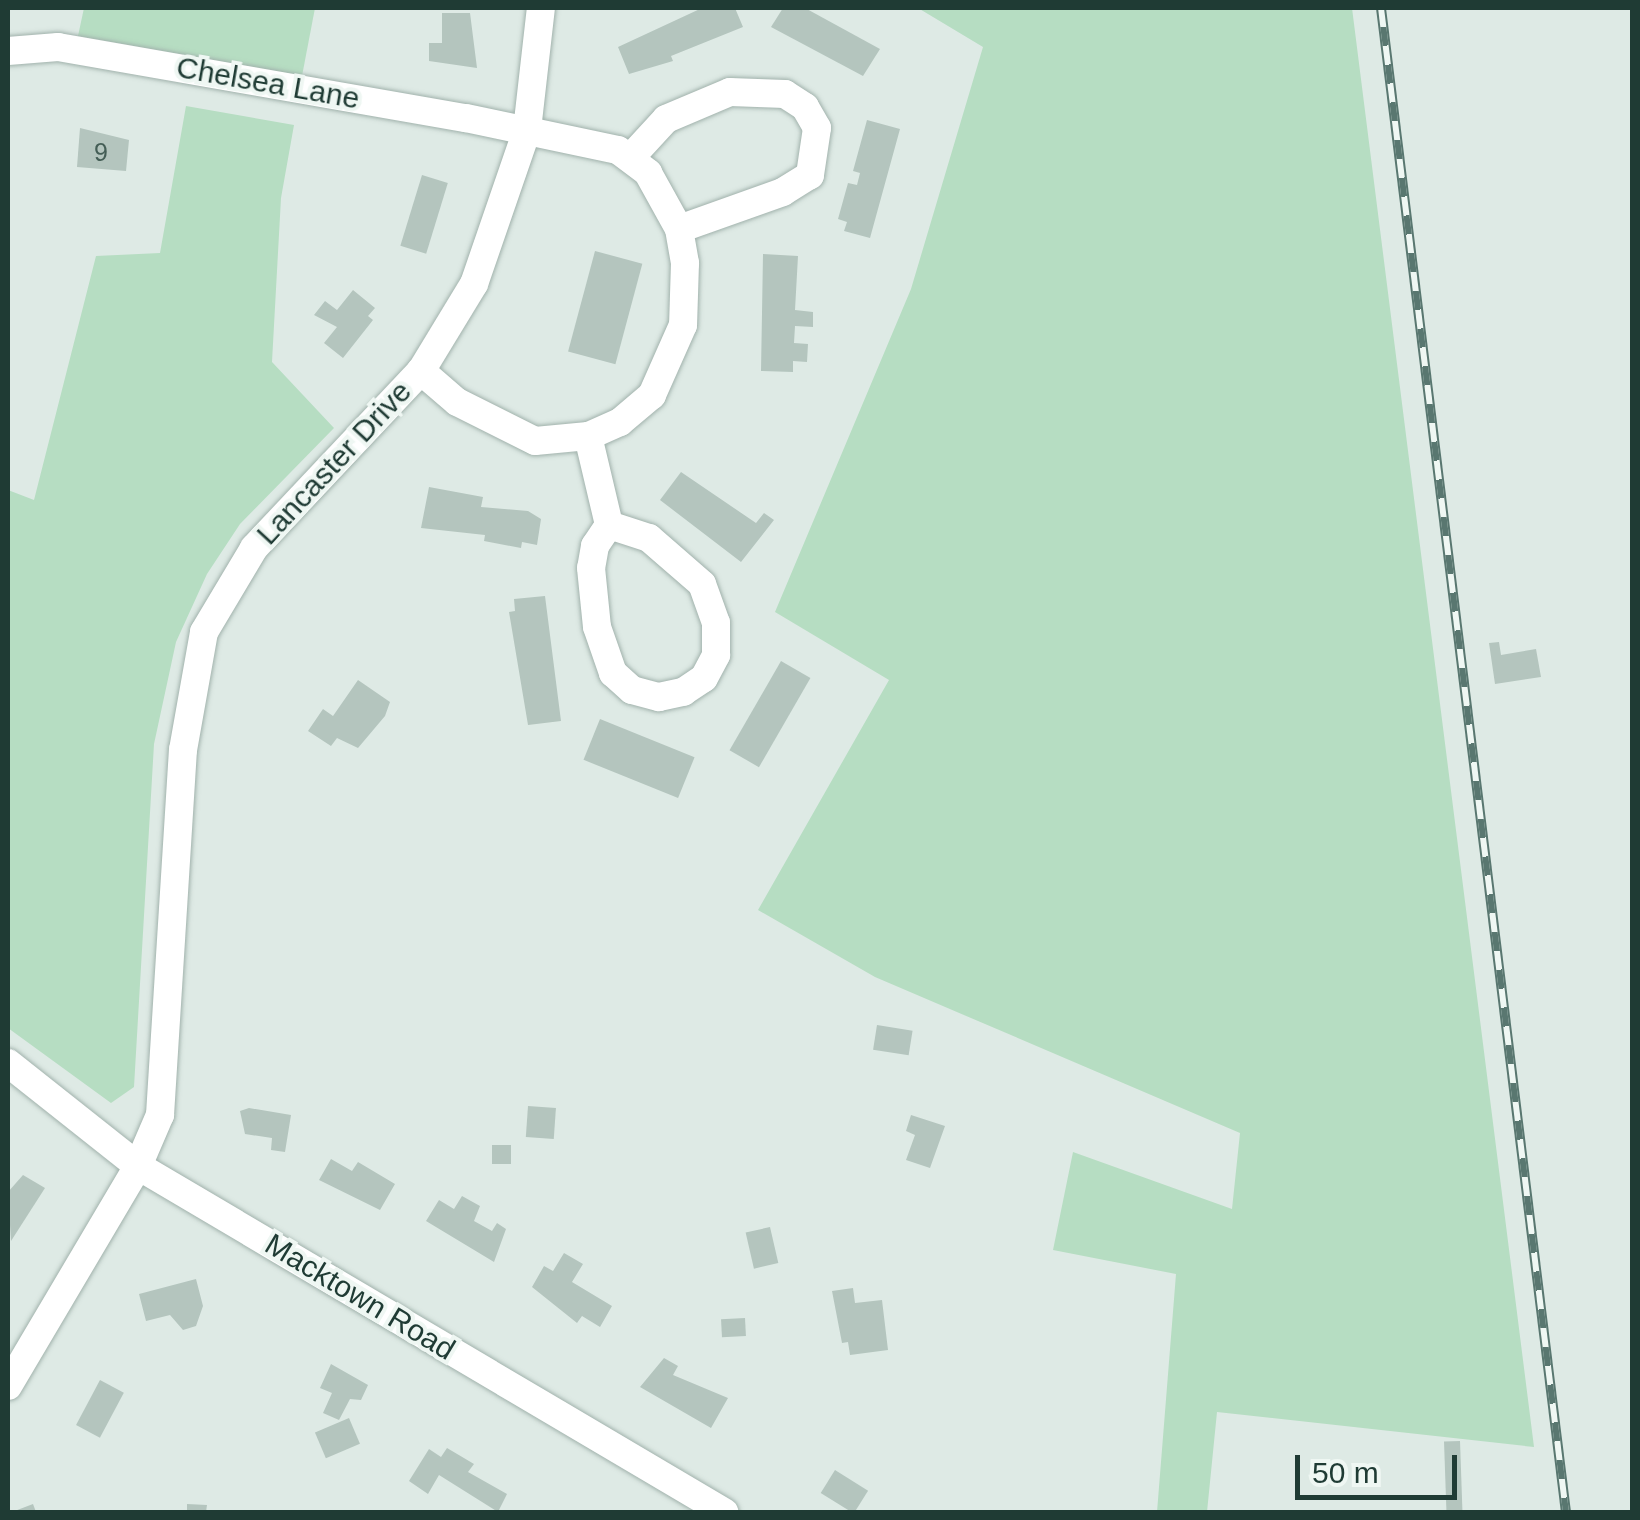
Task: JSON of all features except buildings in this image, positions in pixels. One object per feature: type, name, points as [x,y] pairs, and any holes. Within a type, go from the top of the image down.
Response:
[{"type":"street","name":"Lancaster Drive","points":[[8,1386],[138,1166],[160,1115],[183,750],[204,632],[254,548],[421,371],[474,284],[527,130],[541,8]]},
{"type":"street","name":"Chelsea Lane","points":[[8,51],[58,47],[527,130],[632,156]]},
{"type":"street","points":[[421,371],[502,429],[536,442],[588,436],[641,404],[670,366],[683,325],[679,229],[632,156],[666,119],[730,92],[785,94],[805,107],[817,128],[810,175],[783,192],[679,229]]},
{"type":"street","points":[[588,436],[610,525]]},
{"type":"street","points":[[610,525],[649,538],[702,584],[716,623],[716,655],[704,678],[683,692],[659,697],[632,690],[613,673],[597,627],[591,568],[594,546],[610,525]]},
{"type":"street","name":"Macktown Road","points":[[8,1063],[138,1166],[724,1512]]},
{"type":"green space","points":[[84,8],[315,8],[302,76],[78,36]]},
{"type":"green space","points":[[918,8],[1352,8],[1534,1447],[1217,1412],[1207,1512],[1157,1512],[1176,1274],[1053,1250],[1073,1152],[1232,1209],[1240,1133],[875,977],[758,910],[889,680],[775,612],[911,289],[983,47]]},
{"type":"green space","points":[[186,106],[294,125],[281,198],[272,362],[334,428],[240,524],[207,574],[176,642],[154,744],[134,1087],[111,1103],[8,1028],[8,490],[34,500],[96,256],[160,253]]},
{"type":"railway","points":[[1381,8],[1566,1512]]}]
